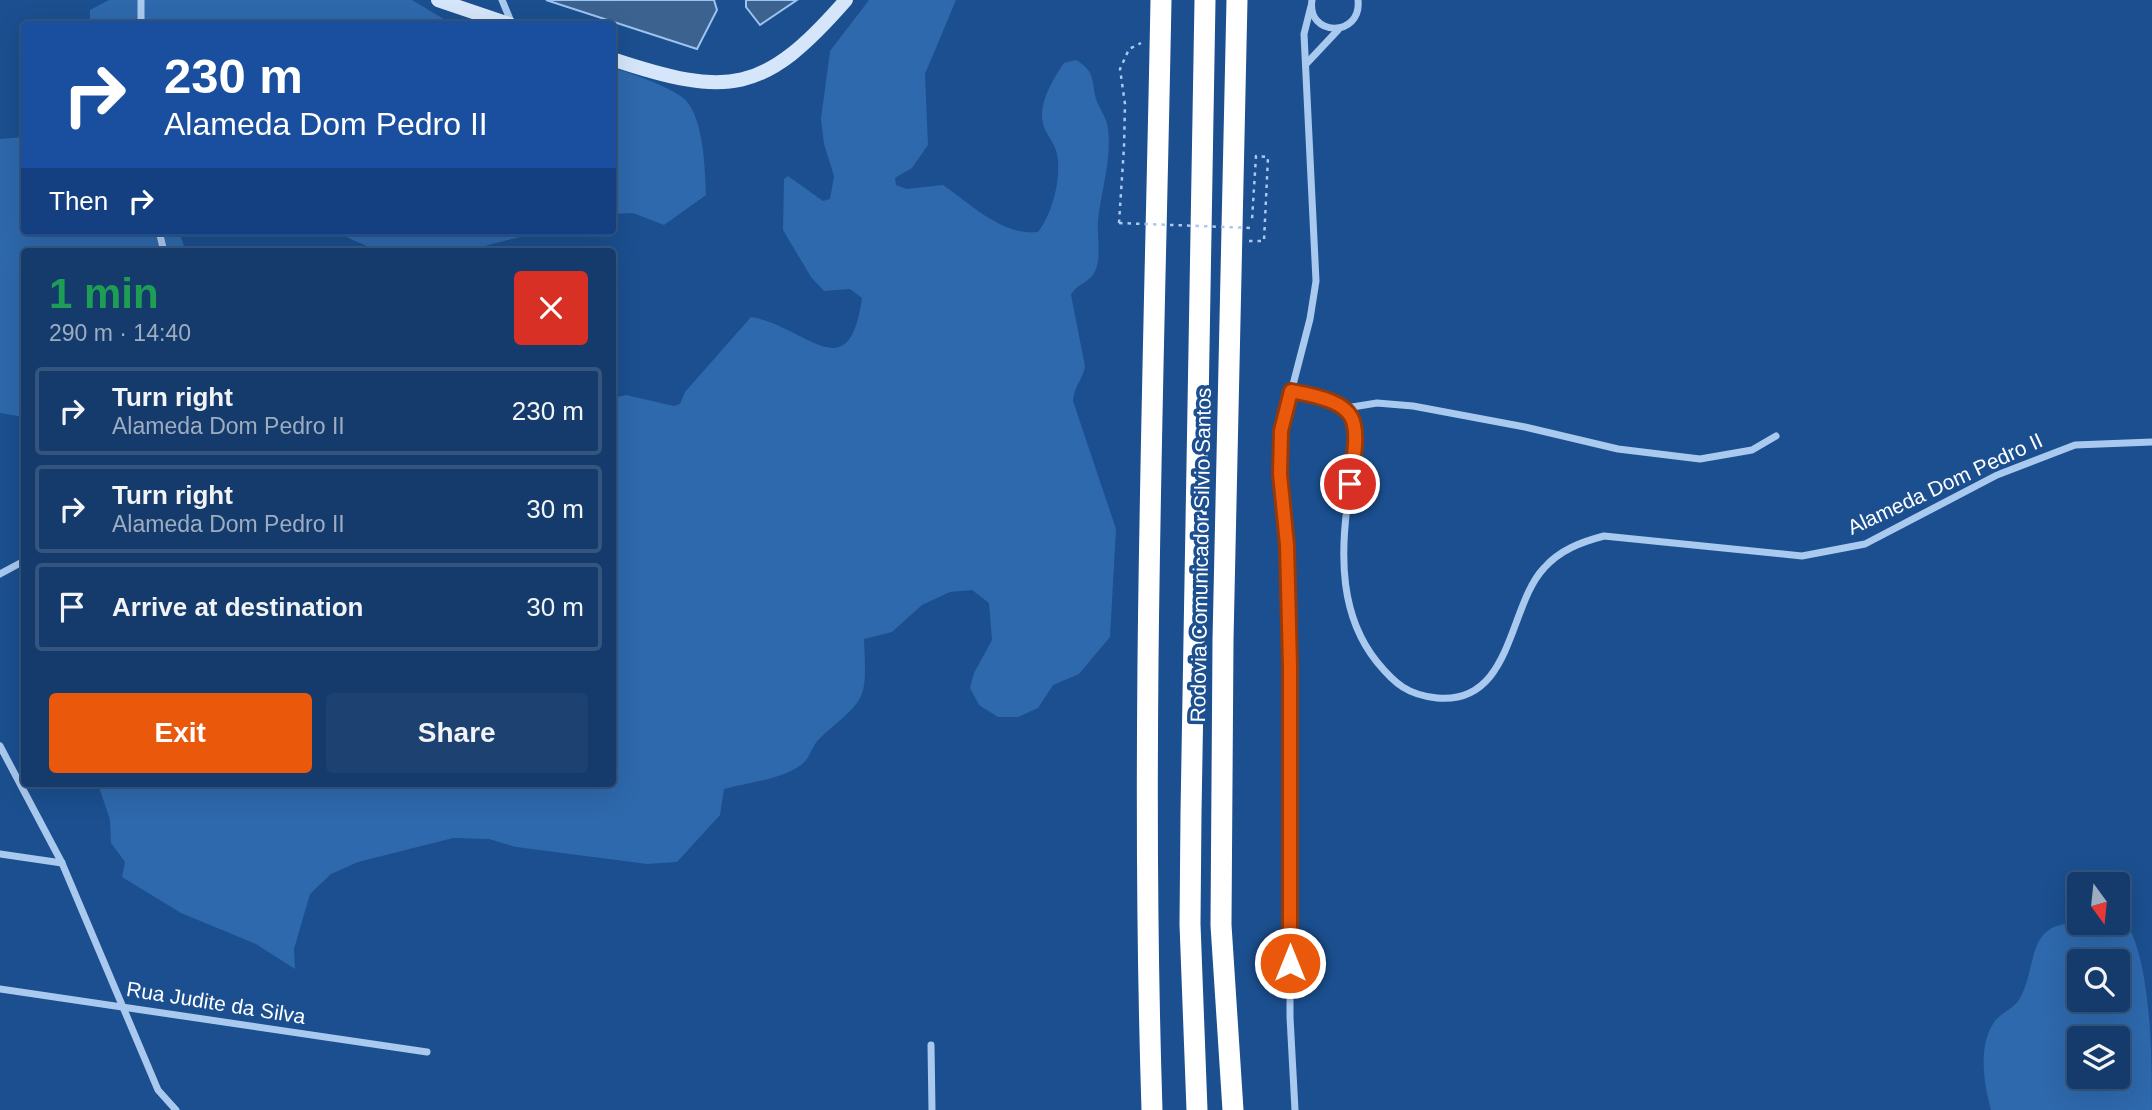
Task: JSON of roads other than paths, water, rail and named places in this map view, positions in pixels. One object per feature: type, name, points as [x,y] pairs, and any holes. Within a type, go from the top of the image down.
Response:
[{"type":"highway","points":[[1152,1110],[1148,996],[1147,624],[1161,0]]},
{"type":"highway","name":"Rodovia Comunicador Silvio Santos","points":[[1197,1110],[1190,924],[1205,0]]},
{"type":"highway","name":"Rodovia Comunicador Silvio Santos","points":[[1233,1110],[1221,912],[1237,0]]},
{"type":"highway","points":[[1229,1063],[1239,1110]]},
{"type":"street","points":[[141,0],[141,21]]},
{"type":"street","points":[[438,0],[502,21]]},
{"type":"street","points":[[502,0],[510,21]]},
{"type":"street","points":[[616,60],[673,79],[706,84],[746,80],[781,64],[846,0]]},
{"type":"street","points":[[1307,64],[1338,30],[1353,22],[1359,8],[1358,0]]},
{"type":"street","points":[[1312,3],[1316,21],[1322,26],[1338,30]]},
{"type":"street","points":[[1295,1110],[1290,1017],[1290,666],[1287,545],[1280,474],[1281,431],[1310,319],[1316,281],[1304,34],[1312,3]]},
{"type":"street","points":[[1291,391],[1324,396],[1346,408],[1377,403],[1413,405],[1618,449],[1700,459],[1752,450],[1776,436]]},
{"type":"street","name":"Alameda Dom Pedro II","points":[[1346,408],[1355,423],[1356,446],[1347,503],[1344,572],[1348,612],[1364,646],[1391,680],[1416,696],[1444,699],[1464,694],[1482,683],[1499,666],[1542,569],[1580,542],[1604,536],[1802,556],[1834,552],[1865,544],[1997,475],[2075,445],[2152,442]]},
{"type":"street","points":[[0,574],[21,563]]},
{"type":"street","points":[[0,746],[21,786]]},
{"type":"street","points":[[22,787],[62,863],[158,1090],[176,1110]]},
{"type":"street","points":[[0,854],[62,863]]},
{"type":"street","name":"Rua Judite da Silva","points":[[0,989],[427,1052]]},
{"type":"street","points":[[931,1045],[932,1110]]}]
